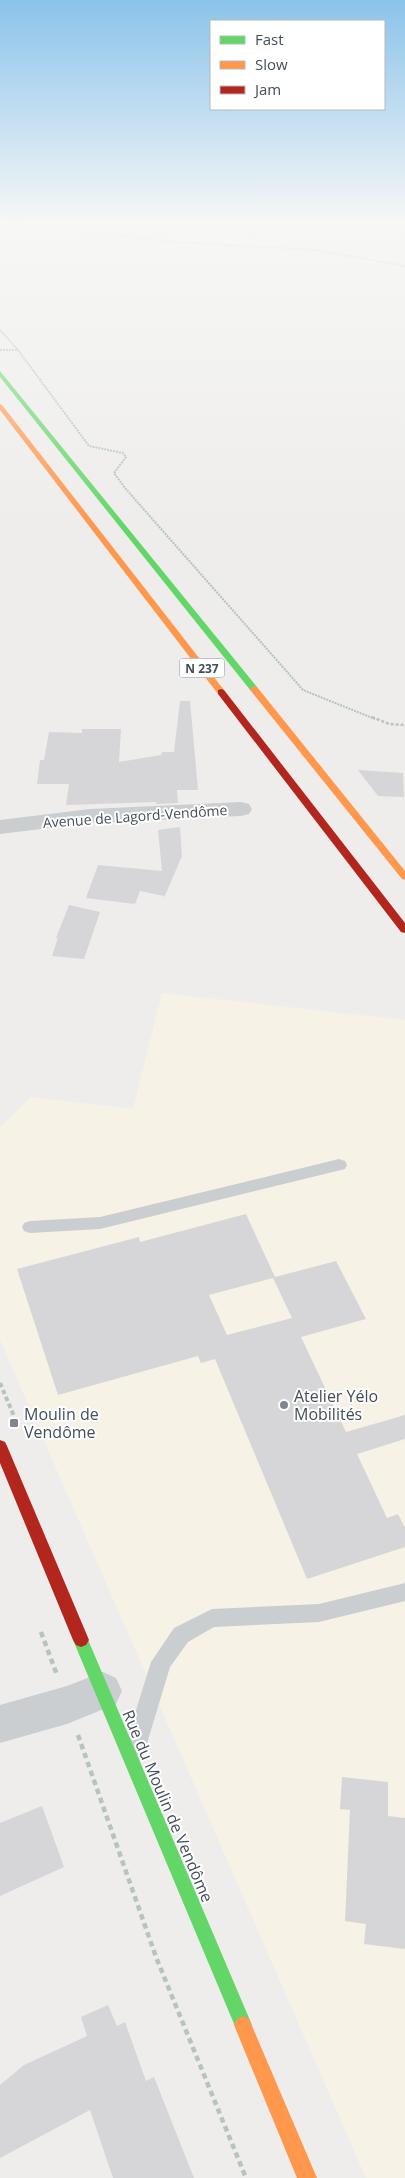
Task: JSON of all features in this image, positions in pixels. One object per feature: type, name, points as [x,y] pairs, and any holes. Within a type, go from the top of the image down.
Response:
[{"type":"main road","name":"N 237","points":[[0,373],[405,877]]},
{"type":"main road","name":"N 237","points":[[0,406],[405,930]]},
{"type":"main road","name":"Rue du Moulin de Vendôme","points":[[0,1446],[307,2178]]},
{"type":"street","name":"Avenue de Lagord-Vendôme","points":[[0,827],[90,816],[241,809]]},
{"type":"street","points":[[0,1724],[67,1705],[103,1691]]},
{"type":"lane","points":[[30,1228],[100,1223],[339,1165]]},
{"type":"lane","points":[[131,1760],[161,1662],[182,1635],[211,1615],[319,1613],[405,1592]]},
{"type":"path","points":[[0,330],[18,350],[90,446],[123,453],[126,457],[124,462],[114,472],[125,488],[303,690],[389,724],[405,724]]},
{"type":"path","points":[[0,350],[18,350]]},
{"type":"path","points":[[67,1705],[156,1957],[246,2178]]},
{"type":"shaded area","points":[[162,993],[405,1020],[405,2178],[366,2178],[0,1340],[0,1127],[31,1097],[133,1109]]},
{"type":"building","points":[[180,701],[190,701],[198,790],[177,790],[178,803],[66,805],[69,784],[37,784],[40,760],[44,760],[49,732],[82,733],[82,729],[121,729],[119,762],[161,755],[162,752],[174,752]]},
{"type":"building","points":[[358,770],[403,773],[404,797],[378,796]]},
{"type":"building","points":[[180,827],[182,856],[164,898],[164,896],[140,891],[135,904],[86,898],[98,865],[162,871],[158,830]]},
{"type":"building","points":[[69,905],[100,912],[84,959],[52,956],[58,938],[56,938]]},
{"type":"building","name":"Atelier Yélo Mobilités","points":[[246,1214],[275,1277],[336,1261],[366,1319],[301,1337],[346,1432],[405,1415],[405,1439],[357,1454],[387,1518],[398,1514],[405,1528],[405,1547],[307,1579],[215,1359],[201,1363],[198,1356],[58,1395],[17,1269],[139,1237],[140,1242]],"holes":[[[273,1278],[292,1318],[227,1335],[209,1295]]]},
{"type":"building","points":[[342,1777],[388,1782],[388,1816],[405,1818],[405,1949],[364,1944],[366,1924],[345,1921],[350,1810],[340,1809]]},
{"type":"building","points":[[42,1806],[64,1867],[0,1896],[0,1823]]},
{"type":"building","points":[[108,2005],[117,2026],[125,2022],[146,2081],[154,2077],[194,2178],[113,2178],[90,2110],[0,2158],[0,2085],[24,2065],[87,2036],[81,2017]]},
{"type":"traffic: fast","points":[[0,373],[254,689]]},
{"type":"traffic: fast","points":[[81,1640],[243,2025]]},
{"type":"traffic: slow","points":[[0,406],[221,692]]},
{"type":"traffic: slow","points":[[254,689],[405,877]]},
{"type":"traffic: slow","points":[[243,2025],[307,2178]]},
{"type":"traffic: jam","points":[[221,692],[405,930]]},
{"type":"traffic: jam","points":[[0,1446],[81,1640]]},
{"type":"place","name":"Atelier Yélo Mobilités","points":[[284,1405]]},
{"type":"place","name":"Moulin de Vendôme","points":[[14,1423]]}]
